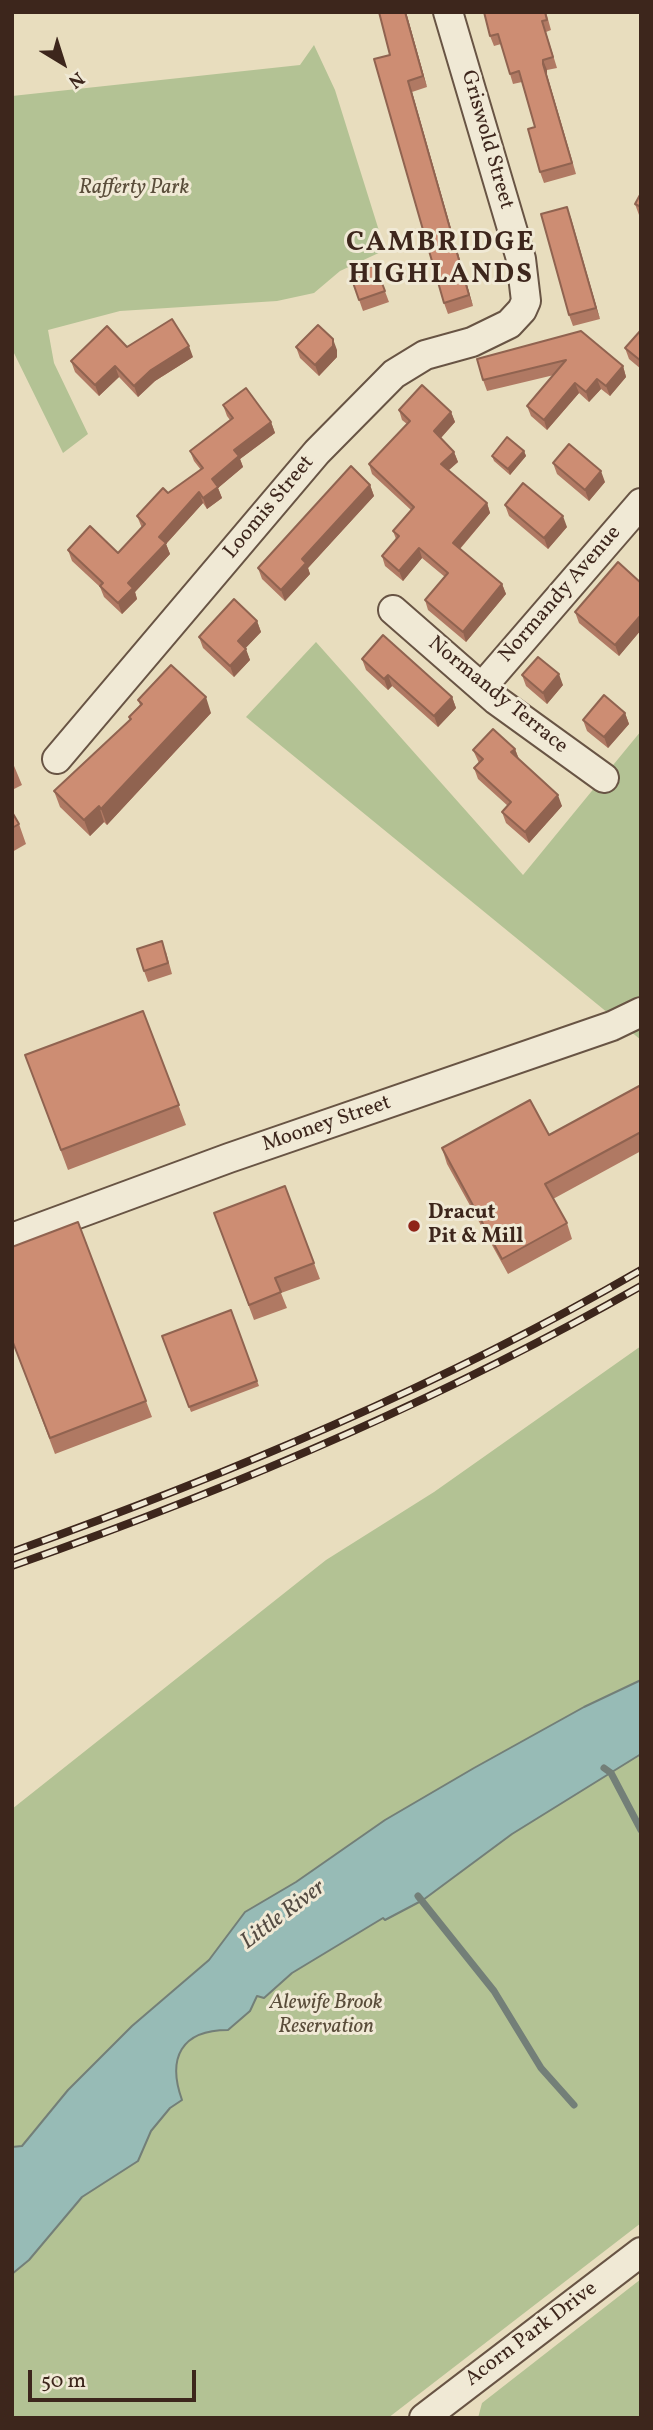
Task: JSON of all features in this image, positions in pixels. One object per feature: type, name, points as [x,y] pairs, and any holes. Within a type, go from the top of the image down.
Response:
[{"type":"street","name":"Griswold Street","points":[[448,12],[521,260],[526,300],[522,310]]},
{"type":"street","name":"Loomis Street","points":[[57,758],[317,452],[394,374],[425,355],[472,342],[509,324],[522,310]]},
{"type":"street","name":"Normandy Avenue","points":[[482,687],[641,503]]},
{"type":"street","name":"Normandy Terrace","points":[[393,610],[482,687],[604,778]]},
{"type":"street","name":"Mooney Street","points":[[12,1238],[229,1158],[612,1026],[641,1012]]},
{"type":"street","name":"Acorn Park Drive","points":[[441,2413],[641,2252]]},
{"type":"green space","name":"Rafferty Park","points":[[314,45],[335,90],[385,250],[340,271],[314,293],[277,301],[120,311],[48,330],[54,363],[88,434],[63,453],[12,349],[12,96],[300,65]]},
{"type":"green space","points":[[316,642],[523,875],[641,731],[641,1040],[246,717]]},
{"type":"green space","name":"Alewife Brook Reservation","points":[[641,1346],[641,2223],[388,2418],[12,2418],[12,1809],[326,1560],[434,1492]]},
{"type":"green space","points":[[641,2279],[641,2418],[478,2418],[482,2403]]},
{"type":"water","name":"Little River","points":[[641,1680],[641,1754],[512,1834],[423,1900],[385,1920],[383,1918],[292,1973],[264,1998],[257,1996],[250,2011],[228,2030],[212,2031],[189,2041],[182,2049],[176,2071],[182,2100],[170,2108],[151,2131],[138,2161],[82,2197],[29,2260],[12,2274],[12,2147],[22,2146],[68,2090],[132,2026],[209,1960],[245,1912],[296,1882],[385,1820],[584,1707]]},
{"type":"building","points":[[379,12],[405,12],[423,76],[408,81],[469,295],[444,303],[374,59],[390,55]]},
{"type":"building","points":[[484,12],[545,12],[547,20],[542,21],[553,57],[543,60],[543,64],[572,163],[540,172],[528,129],[535,127],[519,71],[510,74],[498,34],[490,36]]},
{"type":"building","points":[[641,193],[641,207],[635,204]]},
{"type":"building","points":[[567,207],[596,308],[569,315],[541,214]]},
{"type":"building","points":[[375,265],[385,291],[359,300],[350,274]]},
{"type":"building","points":[[172,319],[189,346],[151,370],[134,386],[115,366],[95,385],[71,361],[107,326],[127,347]]},
{"type":"building","points":[[318,325],[333,339],[333,346],[315,365],[296,347]]},
{"type":"building","points":[[641,330],[641,361],[625,348]]},
{"type":"building","points":[[581,331],[623,366],[606,386],[597,379],[586,392],[575,383],[544,420],[527,406],[566,360],[483,380],[477,359]]},
{"type":"building","points":[[422,385],[451,412],[434,431],[454,452],[441,464],[487,503],[453,543],[502,584],[463,632],[425,600],[448,573],[419,548],[399,571],[382,556],[399,536],[393,531],[414,507],[369,464],[410,421],[399,410]]},
{"type":"building","points":[[246,388],[271,422],[234,450],[239,456],[212,479],[218,487],[203,498],[199,492],[159,537],[166,543],[128,583],[133,588],[118,603],[100,586],[103,583],[68,550],[90,526],[118,553],[145,524],[137,516],[163,488],[168,493],[203,468],[190,451],[233,418],[223,405]]},
{"type":"building","points":[[507,437],[524,451],[508,469],[492,456]]},
{"type":"building","points":[[569,444],[601,471],[585,490],[553,463]]},
{"type":"building","points":[[351,466],[370,485],[302,559],[306,563],[281,590],[258,568]]},
{"type":"building","points":[[523,483],[563,516],[544,538],[505,505]]},
{"type":"building","points":[[618,562],[641,583],[641,615],[615,645],[575,612]]},
{"type":"building","points":[[234,599],[257,621],[238,641],[246,649],[230,666],[199,637]]},
{"type":"building","points":[[383,635],[452,697],[434,716],[388,675],[384,679],[362,659]]},
{"type":"building","points":[[538,657],[559,674],[543,693],[522,675]]},
{"type":"building","points":[[171,665],[206,697],[101,809],[99,806],[84,820],[54,791],[131,719],[129,717],[142,704],[138,700]]},
{"type":"building","points":[[604,695],[625,713],[604,737],[583,720]]},
{"type":"building","points":[[493,729],[515,749],[511,752],[558,795],[525,832],[502,812],[511,802],[474,768],[483,759],[473,750]]},
{"type":"building","points":[[12,812],[19,824],[12,828]]},
{"type":"building","points":[[162,941],[168,963],[144,971],[137,949]]},
{"type":"building","points":[[143,1011],[179,1105],[61,1150],[25,1055]]},
{"type":"building","points":[[641,1085],[641,1132],[545,1184],[567,1223],[502,1259],[442,1148],[530,1100],[549,1135]]},
{"type":"building","points":[[285,1186],[314,1263],[275,1278],[281,1292],[249,1305],[214,1213]]},
{"type":"building","points":[[78,1222],[146,1401],[50,1438],[12,1340],[12,1247]]},
{"type":"building","points":[[231,1310],[257,1381],[189,1407],[162,1336]]},
{"type":"waterway","points":[[604,1768],[611,1773],[641,1830]]},
{"type":"waterway","points":[[418,1896],[494,1991],[541,2068],[574,2105]]},
{"type":"railway","points":[[12,1552],[174,1491],[333,1425],[489,1352],[641,1270]]},
{"type":"railway","points":[[12,1566],[174,1506],[333,1440],[489,1367],[641,1286]]},
{"type":"place","name":"Dracut Pit & Mill","points":[[414,1226]]},
{"type":"district","name":"CAMBRIDGE HIGHLANDS","points":[[441,261]]}]
